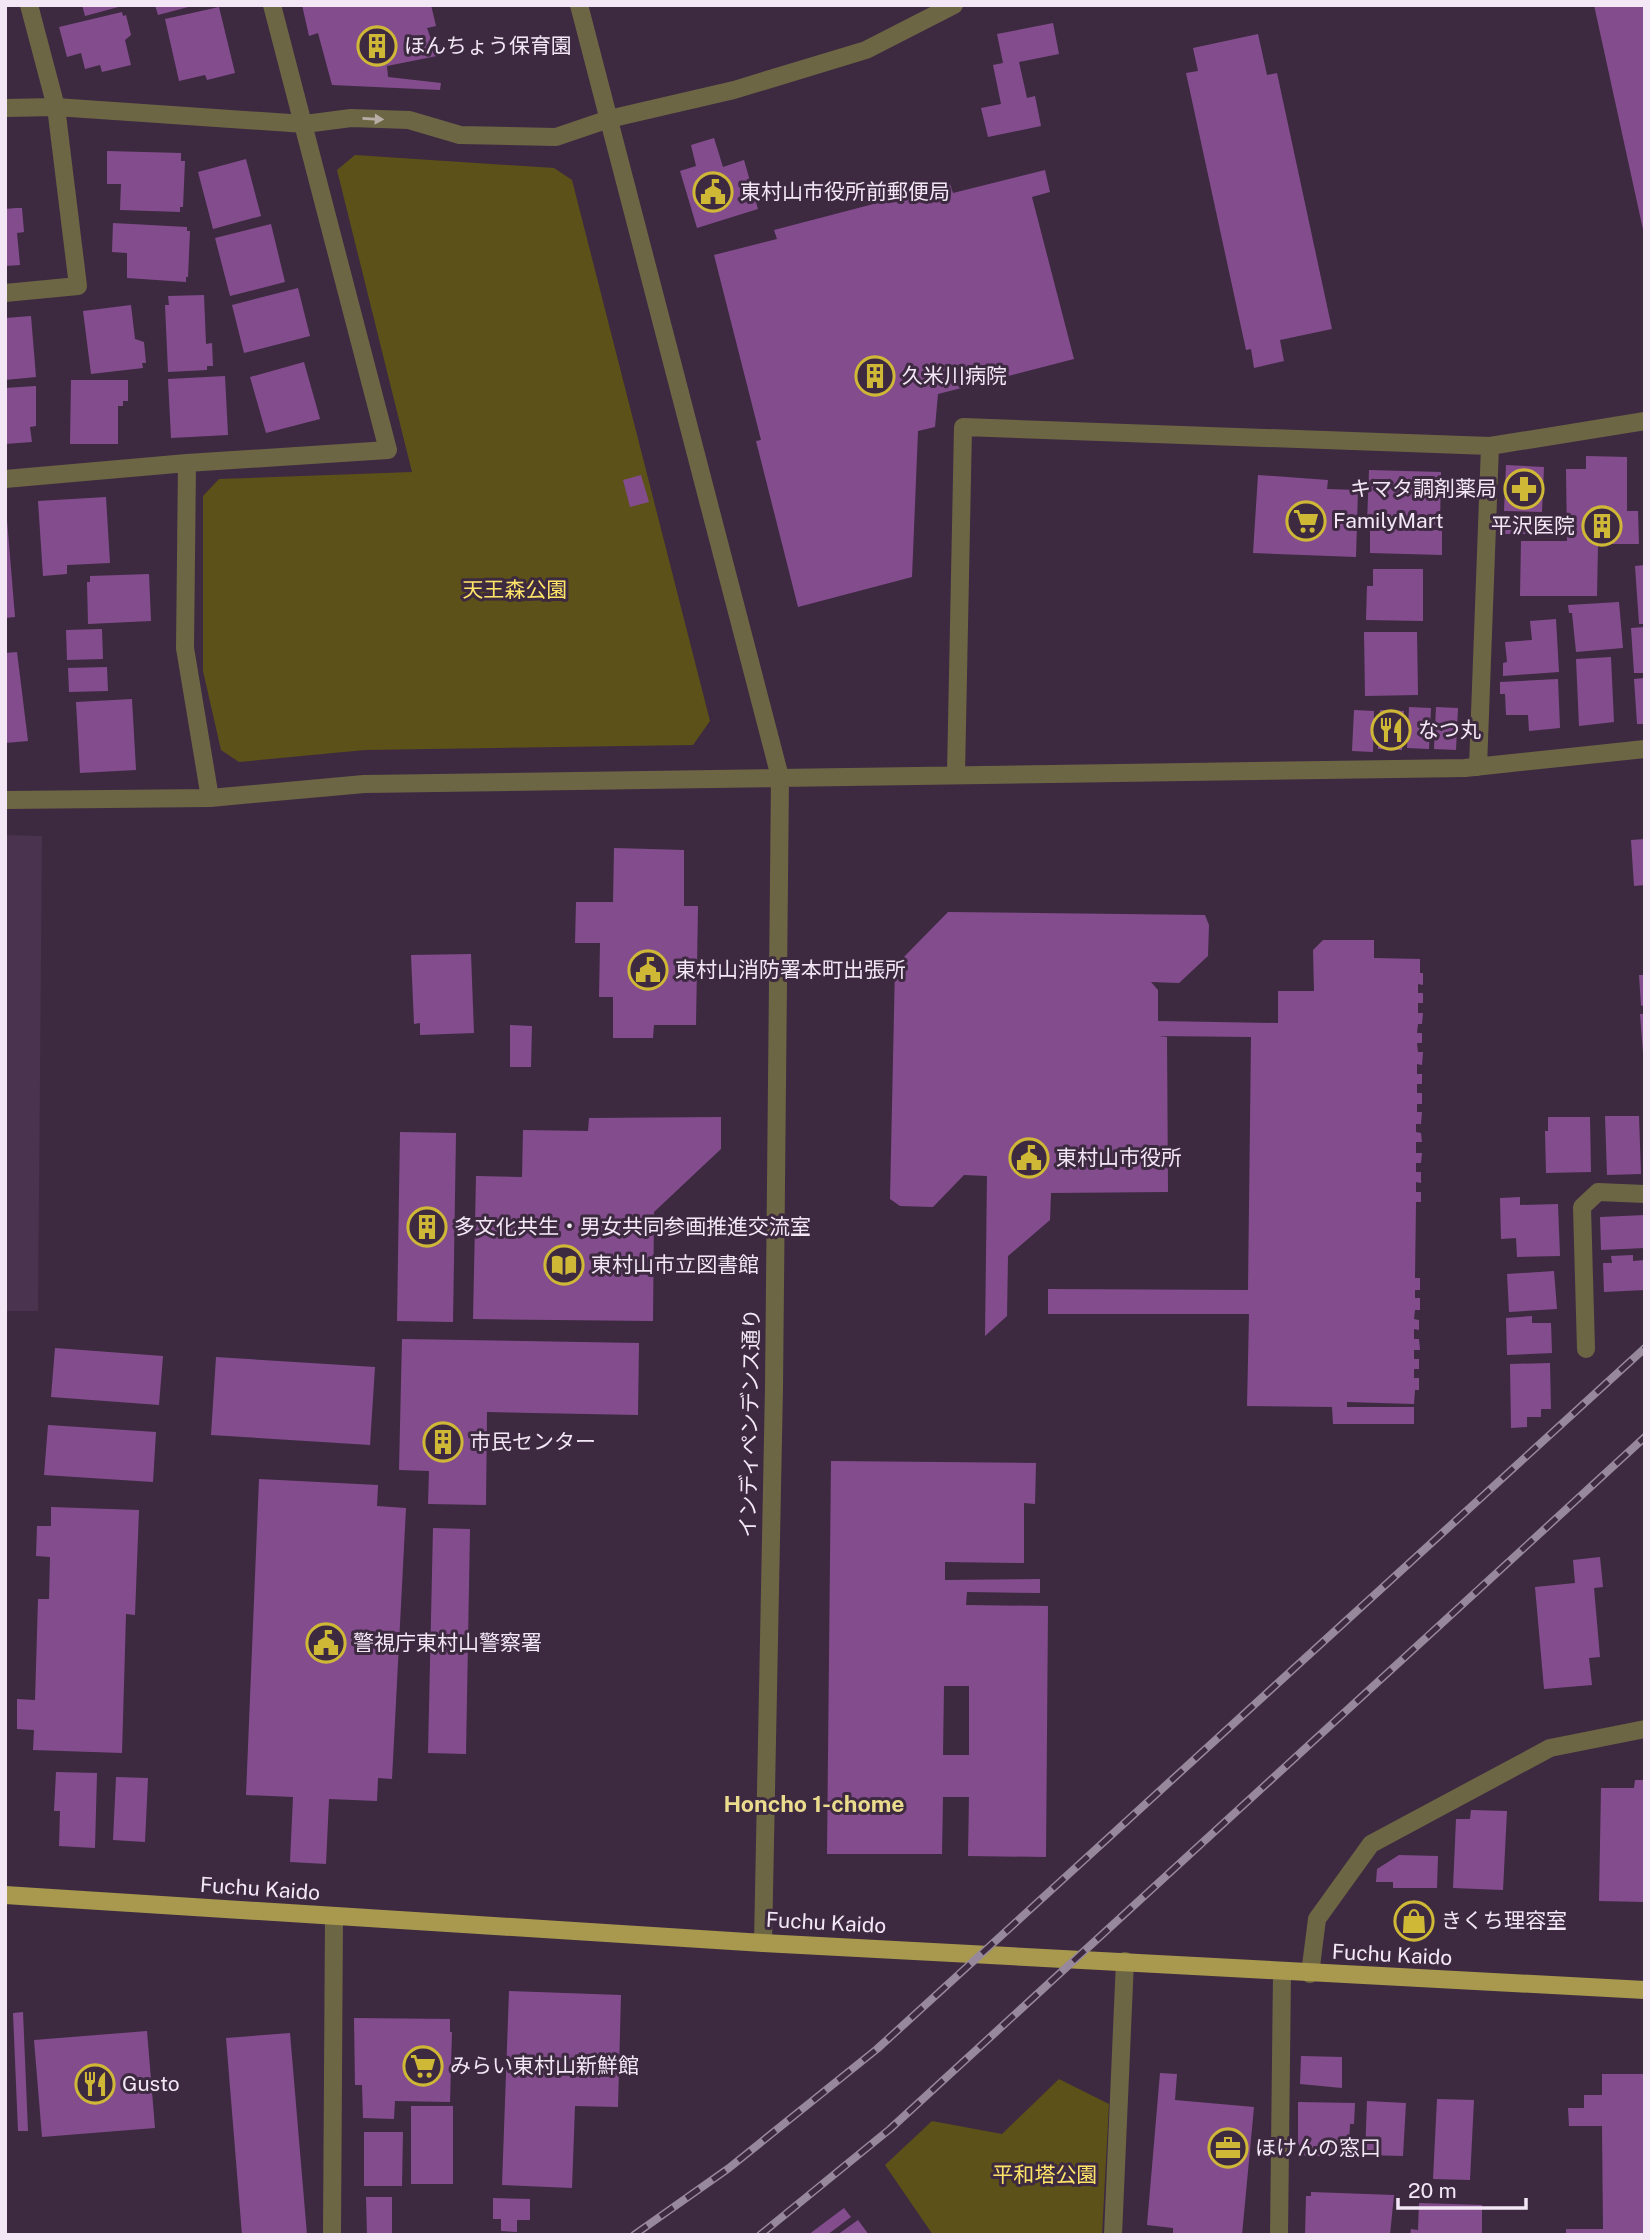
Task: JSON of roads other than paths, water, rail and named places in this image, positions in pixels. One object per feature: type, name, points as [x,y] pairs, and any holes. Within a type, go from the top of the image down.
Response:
[{"type":"main road","name":"Fuchu Kaido","points":[[5,1895],[764,1943],[1645,1990]]},
{"type":"street","points":[[5,293],[78,285],[57,107],[29,5]]},
{"type":"street","points":[[5,479],[187,463],[388,450],[272,5]]},
{"type":"street","name":"インディペンデンス通り","points":[[579,5],[780,777],[774,1401],[764,1943]]},
{"type":"street","points":[[5,108],[57,107],[305,124],[351,117],[409,120],[460,135],[556,137],[610,119],[734,90],[866,50],[954,5]]},
{"type":"street","points":[[956,774],[963,426],[1490,446],[1645,421]]},
{"type":"street","points":[[1478,767],[1490,446]]},
{"type":"street","points":[[187,463],[185,649],[210,798]]},
{"type":"street","points":[[5,800],[210,798],[364,784],[1478,767],[1645,749]]},
{"type":"street","points":[[1586,1349],[1583,1207],[1598,1192],[1645,1194]]},
{"type":"street","points":[[1310,1974],[1317,1919],[1371,1844],[1550,1748],[1645,1729]]},
{"type":"street","points":[[332,2235],[334,1916]]},
{"type":"street","points":[[1113,2235],[1125,1961]]},
{"type":"street","points":[[1279,2235],[1282,1972]]},
{"type":"railway","points":[[634,2235],[729,2168],[877,2049],[1645,1348]]},
{"type":"railway","points":[[760,2235],[890,2129],[1645,1437]]},
{"type":"place","name":"ほんちょう保育園","points":[[377,46]]},
{"type":"place","name":"東村山市役所前郵便局","points":[[713,192]]},
{"type":"place","name":"久米川病院","points":[[875,376]]},
{"type":"place","name":"キマタ調剤薬局","points":[[1524,489]]},
{"type":"place","name":"FamilyMart","points":[[1306,521]]},
{"type":"place","name":"平沢医院","points":[[1602,526]]},
{"type":"place","name":"なつ丸","points":[[1391,730]]},
{"type":"place","name":"東村山消防署本町出張所","points":[[648,970]]},
{"type":"place","name":"東村山市役所","points":[[1029,1158]]},
{"type":"place","name":"多文化共生・男女共同参画推進交流室","points":[[427,1227]]},
{"type":"place","name":"東村山市立図書館","points":[[564,1265]]},
{"type":"place","name":"市民センター","points":[[443,1442]]},
{"type":"place","name":"警視庁東村山警察署","points":[[326,1643]]},
{"type":"place","name":"きくち理容室","points":[[1414,1921]]},
{"type":"place","name":"みらい東村山新鮮館","points":[[423,2066]]},
{"type":"place","name":"Gusto","points":[[95,2084]]},
{"type":"place","name":"ほけんの窓口","points":[[1228,2148]]},
{"type":"district","name":"Honcho 1-chome","points":[[814,1804]]},
{"type":"park label","name":"天王森公園","points":[[515,590]]},
{"type":"park label","name":"平和塔公園","points":[[1045,2175]]}]
